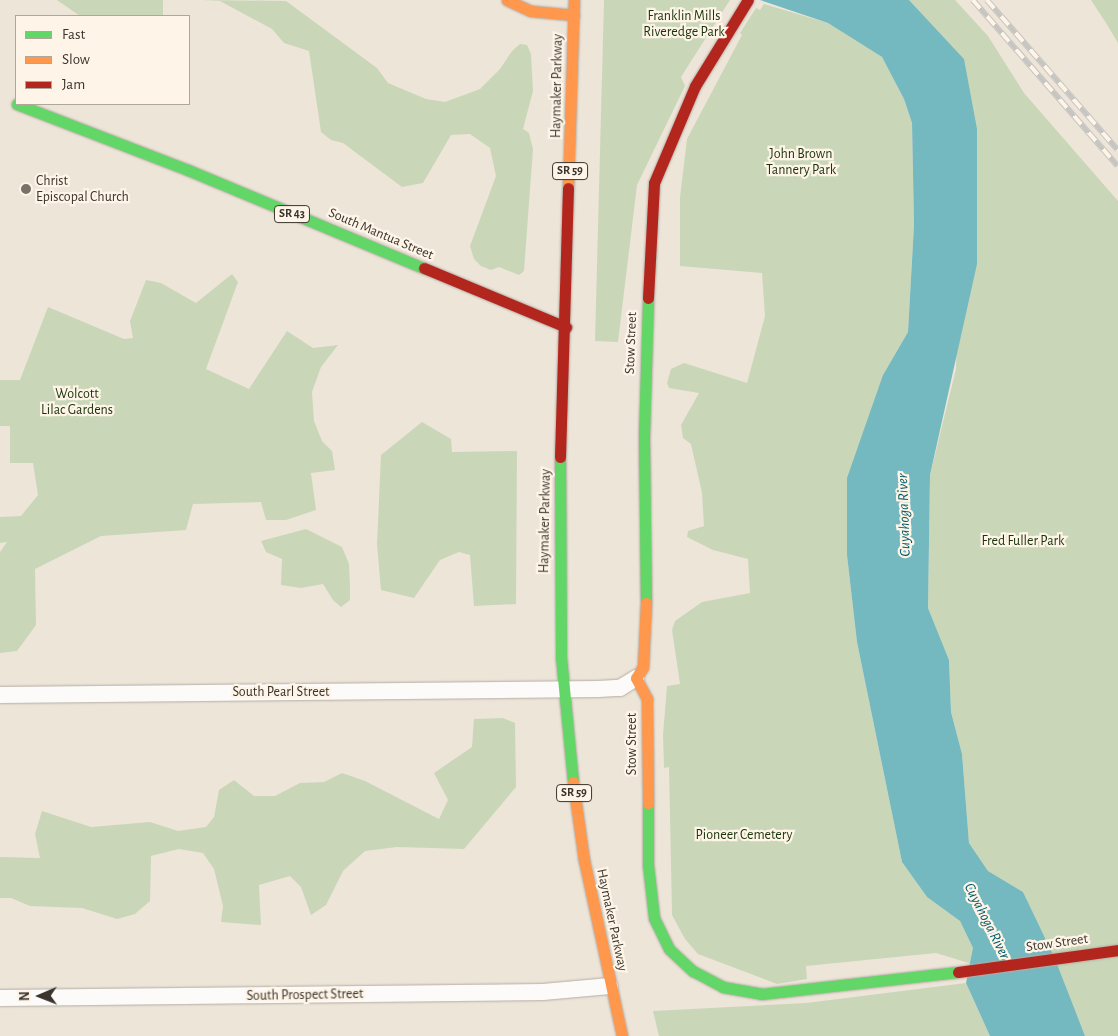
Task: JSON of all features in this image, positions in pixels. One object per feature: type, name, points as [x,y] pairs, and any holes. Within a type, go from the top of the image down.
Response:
[{"type":"main road","points":[[507,0],[531,11],[574,15]]},
{"type":"main road","name":"Haymaker Parkway","points":[[574,0],[566,328],[559,494],[563,689],[584,860],[622,1036]]},
{"type":"main road","name":"Stow Street","points":[[746,2],[695,86],[664,154],[654,183],[649,247],[644,436],[646,636],[643,667],[636,678],[647,699],[649,896],[662,936],[678,959],[708,982],[738,992],[761,994],[931,976],[1078,954],[1118,950]]},
{"type":"main road","name":"South Mantua Street","points":[[3,98],[15,104]]},
{"type":"main road","name":"South Mantua Street","points":[[19,105],[192,172],[566,328]]},
{"type":"street","name":"South Pearl Street","points":[[0,695],[620,688],[636,678]]},
{"type":"street","name":"South Prospect Street","points":[[0,998],[550,992],[610,986]]},
{"type":"green space","points":[[57,0],[163,0],[163,15],[79,15]]},
{"type":"green space","points":[[201,0],[286,1],[377,68],[388,83],[426,99],[445,102],[480,89],[500,69],[512,51],[520,44],[527,45],[531,54],[533,91],[523,129],[529,133],[533,149],[524,271],[519,275],[499,267],[491,270],[481,266],[474,259],[470,246],[496,176],[490,148],[470,134],[451,135],[423,183],[402,187],[343,143],[331,140],[321,132],[309,51],[284,43],[272,29],[220,1]]},
{"type":"green space","name":"Franklin Mills Riveredge Park","points":[[604,0],[730,0],[681,77],[685,86],[637,185],[618,342],[595,341]]},
{"type":"green space","name":"Fred Fuller Park","points":[[909,0],[955,0],[988,36],[1024,93],[1118,201],[1118,1036],[1085,1036],[1023,892],[988,871],[969,843],[962,754],[951,712],[949,660],[928,608],[930,475],[956,369],[964,59]]},
{"type":"green space","points":[[1091,0],[1118,0],[1118,43],[1106,23]]},
{"type":"green space","points":[[764,4],[828,23],[882,57],[904,99],[912,123],[914,225],[908,332],[883,375],[847,555],[857,642],[902,862],[927,897],[960,921],[973,948],[972,964],[936,953],[806,966],[807,979],[777,984],[698,954],[685,939],[672,915],[669,767],[664,768],[663,735],[667,686],[680,684],[672,630],[675,621],[702,602],[750,593],[748,559],[713,550],[687,537],[688,531],[704,526],[702,493],[691,444],[683,438],[681,425],[699,393],[669,388],[667,383],[671,369],[684,363],[747,383],[765,316],[762,273],[680,266],[680,197],[687,139],[742,35],[740,33],[756,8],[760,10]]},
{"type":"green space","name":"Wolcott Lilac Gardens","points":[[232,274],[238,282],[206,369],[249,389],[287,331],[313,348],[338,345],[321,367],[312,392],[314,421],[322,441],[332,451],[335,470],[311,473],[316,510],[286,520],[266,520],[261,502],[193,504],[186,530],[101,536],[35,569],[36,625],[17,651],[0,653],[0,552],[7,542],[0,543],[0,517],[21,516],[38,495],[33,463],[10,463],[10,426],[0,426],[0,380],[20,380],[48,307],[124,339],[133,338],[130,321],[146,280],[161,283],[196,303]]},
{"type":"green space","points":[[422,422],[451,439],[452,452],[517,451],[516,604],[474,606],[470,555],[459,552],[440,560],[414,598],[381,590],[377,544],[381,455]]},
{"type":"green space","points":[[306,529],[342,547],[349,564],[350,600],[341,607],[333,600],[323,584],[301,588],[281,585],[282,559],[266,552],[261,541]]},
{"type":"green space","points":[[503,718],[515,723],[516,787],[464,849],[397,847],[365,851],[343,871],[326,905],[311,915],[301,887],[290,876],[259,885],[261,925],[221,922],[223,906],[214,869],[203,853],[179,849],[151,856],[150,901],[135,914],[117,919],[82,908],[30,906],[11,898],[0,898],[0,857],[40,858],[35,834],[42,811],[91,827],[150,822],[178,831],[206,827],[214,817],[219,790],[234,780],[254,796],[275,796],[300,783],[324,782],[342,773],[365,781],[439,819],[448,800],[434,773],[472,747],[474,719]]},
{"type":"green space","points":[[966,983],[990,1036],[659,1036],[653,1011],[806,1003]]},
{"type":"water","name":"Cuyahoga River","points":[[760,0],[909,0],[964,59],[977,129],[977,264],[930,475],[928,608],[949,660],[951,712],[962,754],[969,843],[988,871],[1023,892],[1055,959],[1085,1036],[990,1036],[966,983],[973,948],[960,921],[927,897],[902,862],[857,642],[847,555],[847,478],[883,375],[908,332],[914,225],[912,123],[904,99],[882,57],[828,23]]},
{"type":"railway","points":[[973,0],[1118,166]]},
{"type":"railway","points":[[987,0],[1118,150]]},
{"type":"traffic: fast","points":[[20,105],[188,170],[424,268]]},
{"type":"traffic: fast","points":[[646,603],[644,436],[648,298]]},
{"type":"traffic: fast","points":[[560,457],[561,657],[573,782]]},
{"type":"traffic: fast","points":[[648,803],[648,865],[654,918],[669,949],[693,971],[723,987],[761,994],[958,972]]},
{"type":"traffic: slow","points":[[507,0],[531,11],[574,15]]},
{"type":"traffic: slow","points":[[568,188],[574,0]]},
{"type":"traffic: slow","points":[[646,603],[643,667],[636,678],[647,699],[648,803]]},
{"type":"traffic: slow","points":[[573,782],[584,860],[622,1036]]},
{"type":"traffic: jam","points":[[648,298],[654,183],[695,86],[748,0]]},
{"type":"traffic: jam","points":[[560,457],[568,188]]},
{"type":"traffic: jam","points":[[424,268],[566,327]]},
{"type":"traffic: jam","points":[[958,972],[1118,950]]},
{"type":"place","name":"Christ Episcopal Church","points":[[26,189]]},
{"type":"park label","name":"John Brown Tannery Park","points":[[801,162]]},
{"type":"park label","name":"Pioneer Cemetery","points":[[744,835]]}]
